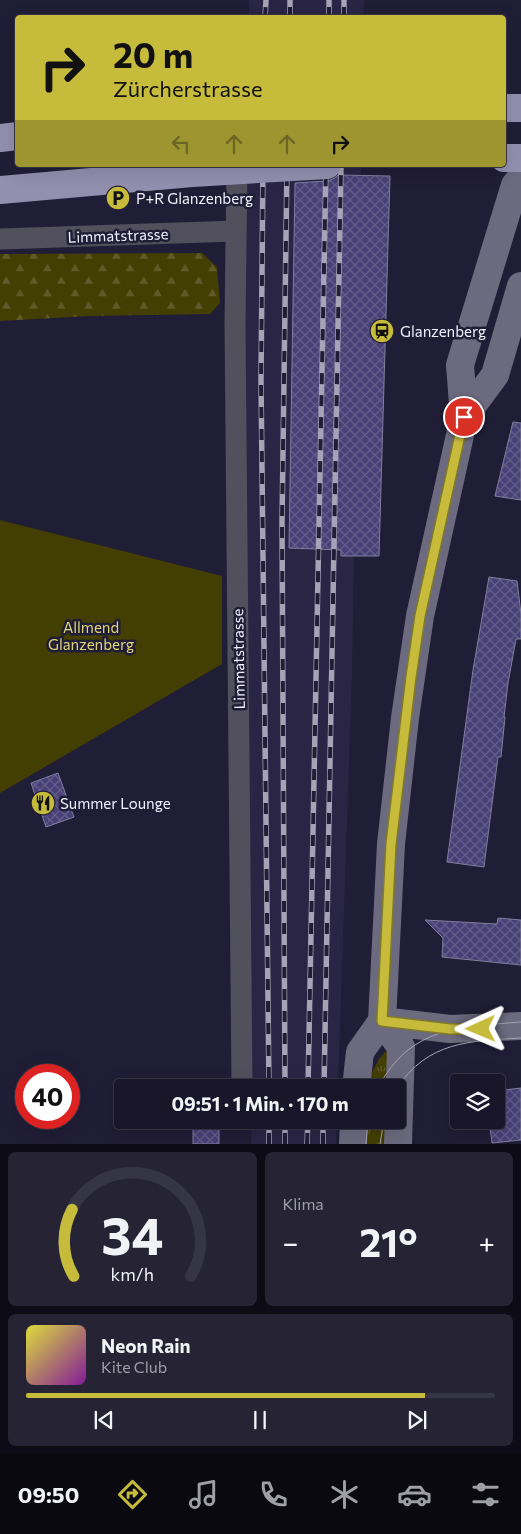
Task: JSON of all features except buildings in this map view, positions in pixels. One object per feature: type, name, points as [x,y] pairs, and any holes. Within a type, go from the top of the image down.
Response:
[{"type":"highway","points":[[506,108],[521,108]]},
{"type":"highway","points":[[0,138],[15,136]]},
{"type":"highway","points":[[506,158],[521,158]]},
{"type":"highway","points":[[0,190],[192,173],[293,167]]},
{"type":"main road","points":[[357,1079],[360,1052],[382,1021],[391,844],[420,616],[464,417],[460,365],[515,185],[521,178]]},
{"type":"main road","points":[[464,417],[495,375],[521,286]]},
{"type":"main road","points":[[382,1021],[450,1029],[521,1026]]},
{"type":"main road","points":[[382,1021],[401,1047],[398,1144]]},
{"type":"main road","points":[[353,1144],[354,1129]]},
{"type":"street","name":"Limmatstrasse","points":[[237,167],[236,334],[242,1079]]},
{"type":"street","name":"Limmatstrasse","points":[[0,239],[236,231]]},
{"type":"shaded area","points":[[249,0],[364,0],[363,15],[249,15]]},
{"type":"shaded area","points":[[246,167],[361,167],[352,674],[338,1079],[252,1079],[244,278]]},
{"type":"shaded area","points":[[252,1129],[337,1129],[336,1144],[251,1144]]},
{"type":"green space","points":[[202,253],[217,267],[220,303],[210,314],[90,316],[0,321],[0,254]]},
{"type":"green space","name":"Allmend Glanzenberg","points":[[0,520],[222,576],[222,664],[0,793]]},
{"type":"green space","points":[[386,1051],[391,1053],[391,1079],[369,1079],[379,1059]]},
{"type":"green space","points":[[358,1129],[390,1129],[389,1144],[359,1144]]},
{"type":"tram line","points":[[384,1079],[405,1052],[421,1041],[457,1029],[521,1022]]},
{"type":"tram line","points":[[404,1079],[422,1061],[436,1052],[452,1046],[484,1040],[521,1038]]},
{"type":"tram line","points":[[366,1144],[367,1129]]},
{"type":"tram line","points":[[380,1144],[382,1129]]},
{"type":"railway","points":[[265,15],[266,0]]},
{"type":"railway","points":[[290,0],[290,15]]},
{"type":"railway","points":[[329,0],[329,15]]},
{"type":"railway","points":[[344,0],[344,15]]},
{"type":"railway","points":[[263,167],[261,381],[269,1079]]},
{"type":"railway","points":[[285,1079],[282,523],[287,167]]},
{"type":"railway","points":[[308,1079],[326,167]]},
{"type":"railway","points":[[324,1079],[341,167]]},
{"type":"railway","points":[[269,1129],[269,1144]]},
{"type":"railway","points":[[285,1129],[285,1144]]},
{"type":"railway","points":[[307,1144],[308,1129]]},
{"type":"railway","points":[[323,1129],[323,1144]]},
{"type":"place","name":"P+R Glanzenberg","points":[[118,198]]},
{"type":"place","name":"Glanzenberg","points":[[382,331]]},
{"type":"place","name":"Summer Lounge","points":[[43,803]]},
{"type":"route","points":[[464,417],[420,616],[411,677],[391,844],[382,1021],[450,1029],[481,1029]]}]
